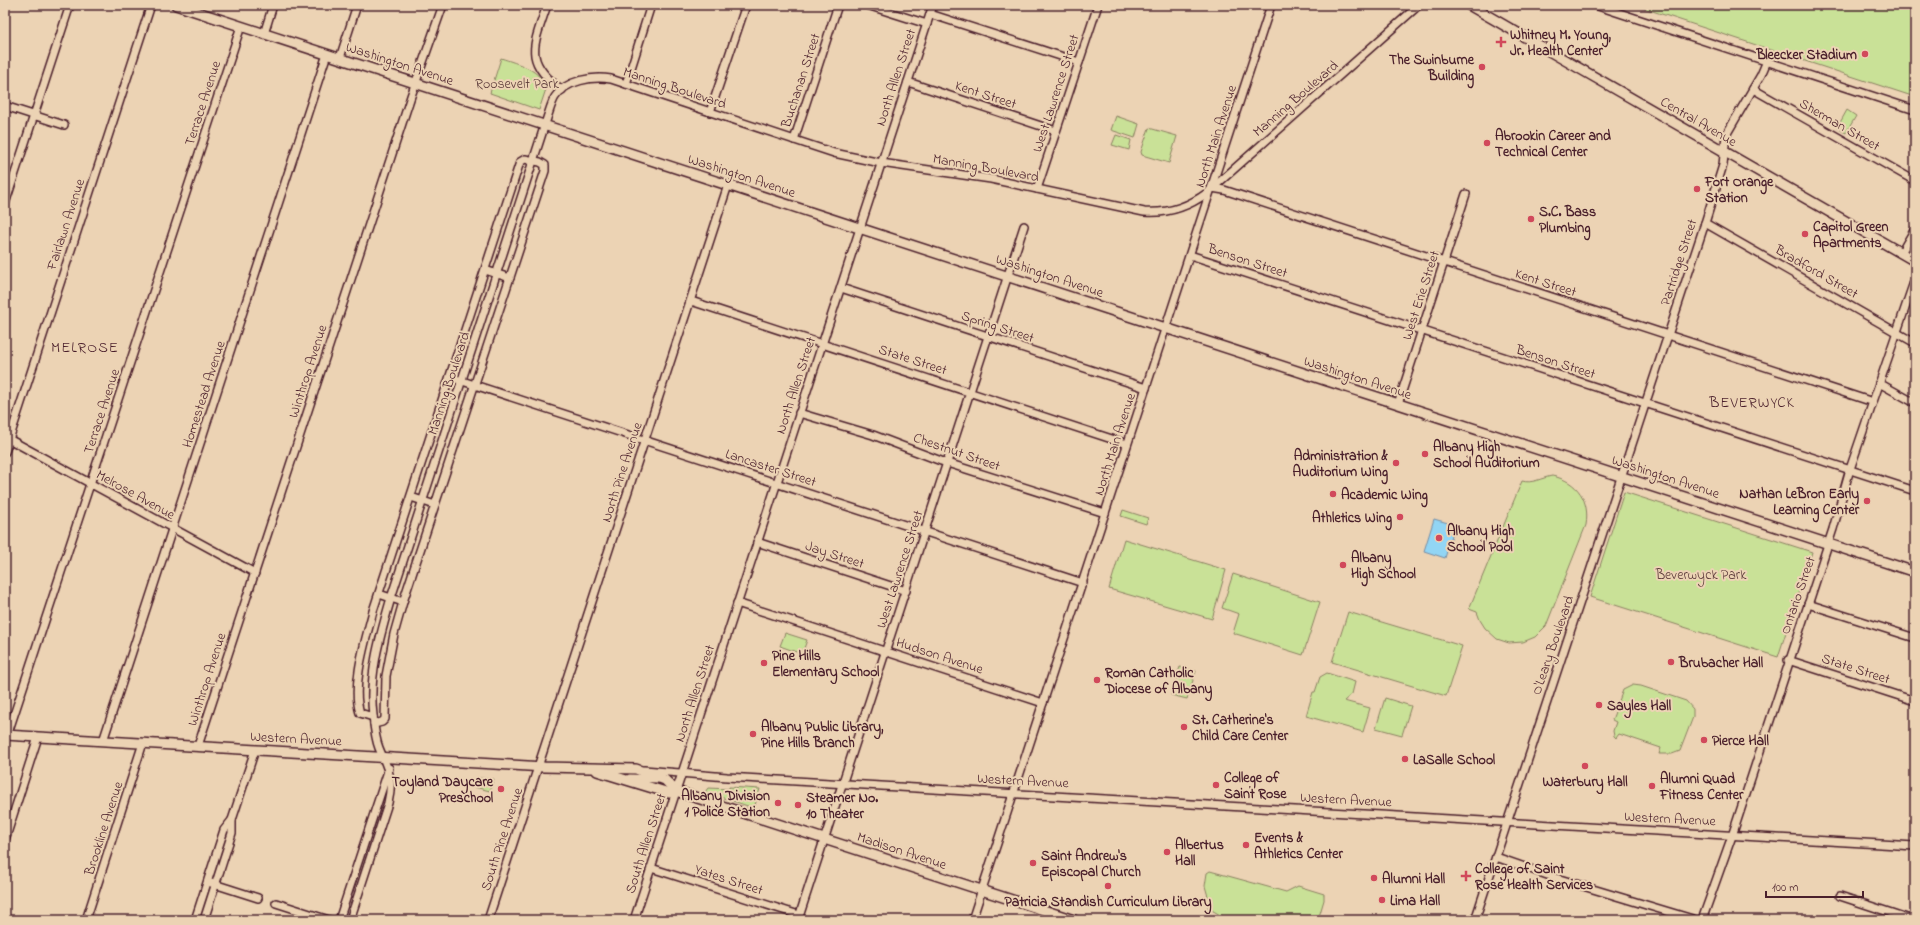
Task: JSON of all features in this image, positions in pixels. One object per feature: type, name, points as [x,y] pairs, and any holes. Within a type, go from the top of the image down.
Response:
[{"type":"main road","name":"Washington Avenue","points":[[176,5],[191,7],[264,34],[1166,327],[1262,361],[1915,572]]},
{"type":"main road","name":"Central Avenue","points":[[1469,5],[1915,262]]},
{"type":"main road","name":"Western Avenue","points":[[6,735],[586,769],[636,769]]},
{"type":"main road","name":"Western Avenue","points":[[586,769],[623,778]]},
{"type":"main road","name":"Madison Avenue","points":[[636,769],[662,778],[671,784],[676,791]]},
{"type":"main road","name":"Madison Avenue","points":[[623,778],[669,792],[676,791],[1074,920]]},
{"type":"street","points":[[5,204],[70,5]]},
{"type":"street","name":"Fairlawn Avenue","points":[[5,452],[7,438],[151,5]]},
{"type":"street","points":[[264,34],[273,5]]},
{"type":"street","points":[[340,58],[357,5]]},
{"type":"street","name":"Winthrop Avenue","points":[[198,746],[443,5]]},
{"type":"street","points":[[547,5],[536,36],[534,54],[541,71],[562,90]]},
{"type":"street","points":[[626,84],[651,5]]},
{"type":"street","points":[[710,112],[746,5]]},
{"type":"street","name":"Buchanan Street","points":[[794,140],[838,5]]},
{"type":"street","points":[[868,5],[927,24]]},
{"type":"street","name":"North Allen Street","points":[[681,773],[933,5]]},
{"type":"street","name":"West Lawrence Street","points":[[1037,189],[1098,5]]},
{"type":"street","name":"North Main Avenue","points":[[972,920],[1272,5]]},
{"type":"street","name":"Manning Boulevard","points":[[350,920],[390,797],[391,784],[389,768],[378,745],[372,695],[374,671],[380,637],[391,598],[498,274],[545,125],[555,97],[562,90],[576,82],[592,78],[605,78],[834,152],[881,163],[977,176],[1136,211],[1156,213],[1190,204],[1212,188],[1419,5]]},
{"type":"street","points":[[1595,5],[1915,110]]},
{"type":"street","points":[[930,14],[1079,62]]},
{"type":"street","name":"Terrace Avenue","points":[[6,735],[91,484],[241,26]]},
{"type":"street","name":"Homestead Avenue","points":[[103,741],[328,54]]},
{"type":"street","name":"Partridge Street","points":[[1621,476],[1723,165],[1726,135],[1767,61]]},
{"type":"street","name":"Kent Street","points":[[908,82],[1056,131]]},
{"type":"street","name":"Sherman Street","points":[[1753,88],[1915,181]]},
{"type":"street","points":[[5,106],[64,125]]},
{"type":"street","name":"Manning Boulevard","points":[[524,159],[534,160],[545,165],[545,171],[474,384],[394,634],[386,676],[385,718],[382,722],[374,720],[360,713],[358,688],[365,643],[379,594],[520,162],[524,159]]},
{"type":"street","name":"North Pine Avenue","points":[[539,766],[728,185]]},
{"type":"street","name":"Kent Street","points":[[1212,188],[1224,190],[1873,402]]},
{"type":"street","name":"West Erie Street","points":[[1398,404],[1445,263],[1466,194]]},
{"type":"street","name":"Bradford Street","points":[[1704,223],[1915,343]]},
{"type":"street","name":"West Lawrence Street","points":[[798,918],[1024,226]]},
{"type":"street","points":[[1901,253],[1915,228]]},
{"type":"street","name":"Benson Street","points":[[1190,255],[1915,491]]},
{"type":"street","points":[[485,270],[510,278]]},
{"type":"street","name":"Ontario Street","points":[[1702,920],[1732,836],[1788,660],[1828,543],[1850,469],[1915,279]]},
{"type":"street","name":"Spring Street","points":[[841,288],[1146,388]]},
{"type":"street","name":"State Street","points":[[691,301],[823,343],[1127,444]]},
{"type":"street","name":"Lancaster Street","points":[[450,377],[1083,583]]},
{"type":"street","points":[[1879,383],[1915,404]]},
{"type":"street","name":"Chestnut Street","points":[[799,413],[873,435],[948,462],[1105,513]]},
{"type":"street","name":"Melrose Avenue","points":[[7,438],[255,573]]},
{"type":"street","name":"O'Leary Boulevard","points":[[1508,823],[1621,476]]},
{"type":"street","points":[[411,497],[435,505]]},
{"type":"street","name":"Jay Street","points":[[757,542],[906,591]]},
{"type":"street","points":[[379,594],[404,602]]},
{"type":"street","name":"Hudson Avenue","points":[[737,603],[1043,703]]},
{"type":"street","points":[[1808,604],[1915,638]]},
{"type":"street","name":"State Street","points":[[1788,660],[1915,701]]},
{"type":"street","points":[[5,840],[38,737]]},
{"type":"street","name":"Brookline Avenue","points":[[86,920],[143,743]]},
{"type":"street","points":[[204,920],[232,833],[232,820],[255,750]]},
{"type":"street","name":"South Pine Avenue","points":[[488,920],[539,766]]},
{"type":"street","points":[[339,920],[389,768]]},
{"type":"street","name":"Western Avenue","points":[[636,769],[843,784],[1915,846]]},
{"type":"street","name":"Western Avenue","points":[[623,778],[662,778],[681,773]]},
{"type":"street","name":"South Allen Street","points":[[634,920],[681,773]]},
{"type":"street","points":[[195,920],[224,830],[232,820]]},
{"type":"street","points":[[1475,920],[1508,823]]},
{"type":"street","points":[[363,845],[373,848]]},
{"type":"street","points":[[1496,857],[1553,877],[1696,920]]},
{"type":"street","name":"Yates Street","points":[[651,868],[798,918]]},
{"type":"street","points":[[207,882],[258,898]]},
{"type":"street","points":[[1840,896],[1912,920]]},
{"type":"street","points":[[276,903],[329,920]]},
{"type":"green space","name":"Bleecker Stadium","points":[[1634,5],[1915,5],[1915,97]]},
{"type":"green space","name":"Roosevelt Park","points":[[501,58],[528,68],[543,82],[546,89],[539,110],[490,93]]},
{"type":"green space","points":[[1847,110],[1856,116],[1846,133],[1837,128]]},
{"type":"green space","points":[[1116,116],[1139,124],[1135,138],[1111,130]]},
{"type":"green space","points":[[1149,128],[1177,136],[1169,163],[1142,155],[1141,152]]},
{"type":"green space","points":[[1116,135],[1131,140],[1129,150],[1112,145]]},
{"type":"green space","points":[[1552,476],[1569,482],[1580,493],[1586,508],[1586,525],[1546,626],[1535,637],[1523,642],[1509,643],[1497,639],[1485,628],[1477,612],[1469,609],[1522,481],[1533,481]]},
{"type":"green space","name":"Beverwyck Park","points":[[1624,492],[1812,552],[1778,657],[1590,597]]},
{"type":"green space","points":[[1123,510],[1148,518],[1146,524],[1121,516]]},
{"type":"green space","points":[[1124,539],[1226,570],[1212,619],[1109,589]]},
{"type":"green space","points":[[1233,574],[1320,602],[1303,655],[1233,633],[1239,614],[1222,608]]},
{"type":"green space","points":[[1348,612],[1462,646],[1446,696],[1332,662]]},
{"type":"green space","points":[[785,633],[807,640],[802,654],[780,646]]},
{"type":"green space","points":[[1180,667],[1196,671],[1187,699],[1171,695]]},
{"type":"green space","points":[[1327,673],[1355,682],[1352,694],[1344,701],[1370,708],[1363,732],[1306,716],[1313,692],[1315,692],[1320,677]]},
{"type":"green space","points":[[1633,685],[1641,686],[1686,701],[1693,709],[1693,717],[1680,751],[1672,754],[1659,754],[1661,748],[1619,734],[1616,738],[1614,736],[1613,731],[1616,722],[1612,720],[1623,690]]},
{"type":"green space","points":[[1385,698],[1411,706],[1402,735],[1376,728]]},
{"type":"green space","points":[[478,778],[494,779],[490,791],[474,787]]},
{"type":"green space","points":[[729,787],[760,789],[754,808],[705,792],[708,788],[729,789]]},
{"type":"green space","points":[[1210,871],[1286,892],[1298,886],[1324,894],[1324,900],[1318,920],[1229,920],[1208,908],[1209,900],[1205,886],[1207,873]]},
{"type":"water","name":"Albany High School Pool","points":[[1434,519],[1455,525],[1445,558],[1424,551]]},
{"type":"place","name":"Whitney M. Young, Jr. Health Center","points":[[1501,42]]},
{"type":"place","name":"Bleecker Stadium","points":[[1865,54]]},
{"type":"place","name":"The Swinburne Building","points":[[1482,67]]},
{"type":"place","name":"Abrookin Career and Technical Center","points":[[1487,143]]},
{"type":"place","name":"Fort Orange Station","points":[[1697,189]]},
{"type":"place","name":"S.C. Bass Plumbing","points":[[1531,219]]},
{"type":"place","name":"Capitol Green Apartments","points":[[1805,234]]},
{"type":"place","name":"Albany High School Auditorium","points":[[1425,454]]},
{"type":"place","name":"Administration & Auditorium Wing","points":[[1396,463]]},
{"type":"place","name":"Academic Wing","points":[[1333,494]]},
{"type":"place","name":"Nathan LeBron Early Learning Center","points":[[1867,501]]},
{"type":"place","name":"Athletics Wing","points":[[1400,517]]},
{"type":"place","name":"Albany High School Pool","points":[[1439,538]]},
{"type":"place","name":"Albany High School","points":[[1343,565]]},
{"type":"place","name":"Brubacher Hall","points":[[1671,662]]},
{"type":"place","name":"Pine Hills Elementary School","points":[[764,663]]},
{"type":"place","name":"Roman Catholic Diocese of Albany","points":[[1097,680]]},
{"type":"place","name":"Sayles Hall","points":[[1599,705]]},
{"type":"place","name":"St. Catherine's Child Care Center","points":[[1184,727]]},
{"type":"place","name":"Albany Public Library, Pine Hills Branch","points":[[753,734]]},
{"type":"place","name":"Pierce Hall","points":[[1704,740]]},
{"type":"place","name":"LaSalle School","points":[[1405,759]]},
{"type":"place","name":"Waterbury Hall","points":[[1585,766]]},
{"type":"place","name":"College of Saint Rose","points":[[1216,785]]},
{"type":"place","name":"Alumni Quad Fitness Center","points":[[1652,786]]},
{"type":"place","name":"Toyland Daycare Preschool","points":[[501,789]]},
{"type":"place","name":"Albany Division 1 Police Station","points":[[778,803]]},
{"type":"place","name":"Steamer No. 10 Theater","points":[[798,805]]},
{"type":"place","name":"Events & Athletics Center","points":[[1246,845]]},
{"type":"place","name":"Albertus Hall","points":[[1167,852]]},
{"type":"place","name":"Saint Andrew's Episcopal Church","points":[[1033,863]]},
{"type":"place","name":"College of Saint Rose Health Services","points":[[1466,876]]},
{"type":"place","name":"Alumni Hall","points":[[1374,878]]},
{"type":"place","name":"Patricia Standish Curriculum Library","points":[[1108,886]]},
{"type":"place","name":"Lima Hall","points":[[1382,900]]},
{"type":"district","name":"MELROSE","points":[[85,347]]},
{"type":"district","name":"BEVERWYCK","points":[[1752,402]]}]
